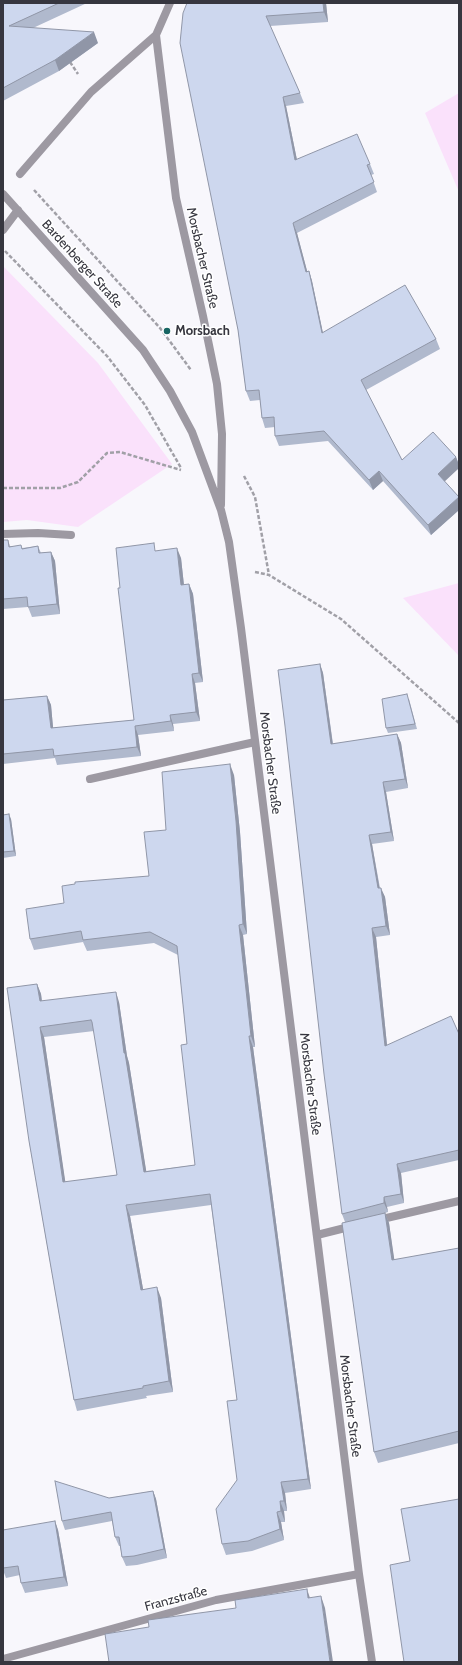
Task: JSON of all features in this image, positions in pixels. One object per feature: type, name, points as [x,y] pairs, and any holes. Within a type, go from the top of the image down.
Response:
[{"type":"street","points":[[20,174],[91,92],[156,35],[170,3]]},
{"type":"street","name":"Morsbacher Straße","points":[[156,35],[176,198],[217,384],[222,434],[221,510]]},
{"type":"street","name":"Bardenberger Straße","points":[[3,194],[143,350]]},
{"type":"street","points":[[3,230],[18,210]]},
{"type":"street","name":"Morsbacher Straße","points":[[143,350],[170,391],[192,432],[221,510],[229,542],[359,1574],[372,1662]]},
{"type":"street","points":[[3,534],[38,533],[71,535]]},
{"type":"street","points":[[90,779],[255,742]]},
{"type":"street","points":[[317,1235],[459,1201]]},
{"type":"street","name":"Franzstraße","points":[[3,1659],[216,1600],[359,1574]]},
{"type":"path","points":[[3,250],[106,356],[145,405],[184,476]]},
{"type":"path","points":[[3,488],[60,488],[78,482],[108,453],[120,452],[182,470]]},
{"type":"path","points":[[269,575],[341,619],[459,723]]},
{"type":"shaded area","points":[[459,93],[459,192],[425,113]]},
{"type":"shaded area","points":[[3,266],[98,363],[172,464],[78,527],[27,520],[3,522]]},
{"type":"shaded area","points":[[459,583],[459,656],[403,598]]},
{"type":"building","points":[[3,3],[59,3],[9,26],[94,32],[55,60],[3,88]]},
{"type":"building","points":[[187,3],[323,3],[324,12],[266,16],[300,93],[283,97],[295,160],[357,134],[370,164],[367,165],[374,182],[293,223],[306,272],[309,271],[322,333],[405,285],[436,339],[361,380],[402,460],[433,432],[456,457],[438,474],[459,497],[428,525],[379,471],[369,480],[324,431],[275,436],[274,417],[262,418],[259,390],[246,391],[238,330],[180,43],[183,13]]},
{"type":"building","points":[[3,540],[8,540],[9,547],[21,545],[22,549],[38,546],[39,553],[51,552],[57,604],[28,607],[27,597],[3,599]]},
{"type":"building","points":[[154,543],[155,551],[177,548],[181,585],[189,584],[199,673],[192,674],[196,712],[170,715],[171,721],[135,726],[137,747],[54,756],[53,749],[3,754],[3,700],[47,696],[51,728],[134,720],[118,588],[120,588],[116,548]]},
{"type":"building","points":[[320,664],[331,744],[397,734],[405,779],[383,782],[391,832],[369,835],[378,888],[381,888],[386,926],[372,928],[385,1046],[451,1016],[459,1034],[459,1150],[397,1164],[401,1194],[384,1197],[384,1203],[342,1214],[324,1074],[278,670]]},
{"type":"building","points":[[407,694],[415,724],[386,728],[382,699]]},
{"type":"building","points":[[230,764],[236,821],[243,924],[239,925],[251,1036],[249,1036],[308,1479],[281,1482],[284,1501],[280,1501],[281,1511],[277,1512],[280,1529],[248,1541],[222,1544],[216,1509],[237,1480],[227,1401],[237,1400],[210,1194],[126,1205],[141,1290],[157,1287],[169,1381],[143,1386],[143,1388],[74,1400],[29,1141],[7,988],[37,984],[40,1001],[116,992],[124,1053],[144,1172],[195,1165],[181,1045],[187,1044],[177,946],[150,932],[83,940],[81,931],[30,939],[26,909],[64,903],[62,886],[75,884],[75,882],[149,876],[144,832],[166,830],[162,772]],"holes":[[[91,1020],[117,1175],[63,1182],[40,1027]]]},
{"type":"building","points":[[9,814],[14,851],[3,852],[3,815]]},
{"type":"building","points":[[385,1213],[392,1260],[459,1248],[459,1431],[374,1452],[342,1223]]},
{"type":"building","points":[[55,1481],[109,1498],[153,1491],[164,1549],[134,1556],[122,1557],[119,1537],[115,1537],[111,1512],[62,1521]]},
{"type":"building","points":[[459,1499],[459,1662],[404,1662],[390,1565],[410,1561],[401,1509]]},
{"type":"building","points":[[55,1521],[64,1577],[21,1583],[18,1566],[3,1568],[3,1530]]},
{"type":"building","points":[[307,1589],[308,1598],[321,1596],[330,1662],[109,1662],[105,1634],[149,1627],[148,1620],[236,1608],[235,1600]]},
{"type":"place","name":"Morsbach","points":[[167,331]]}]
